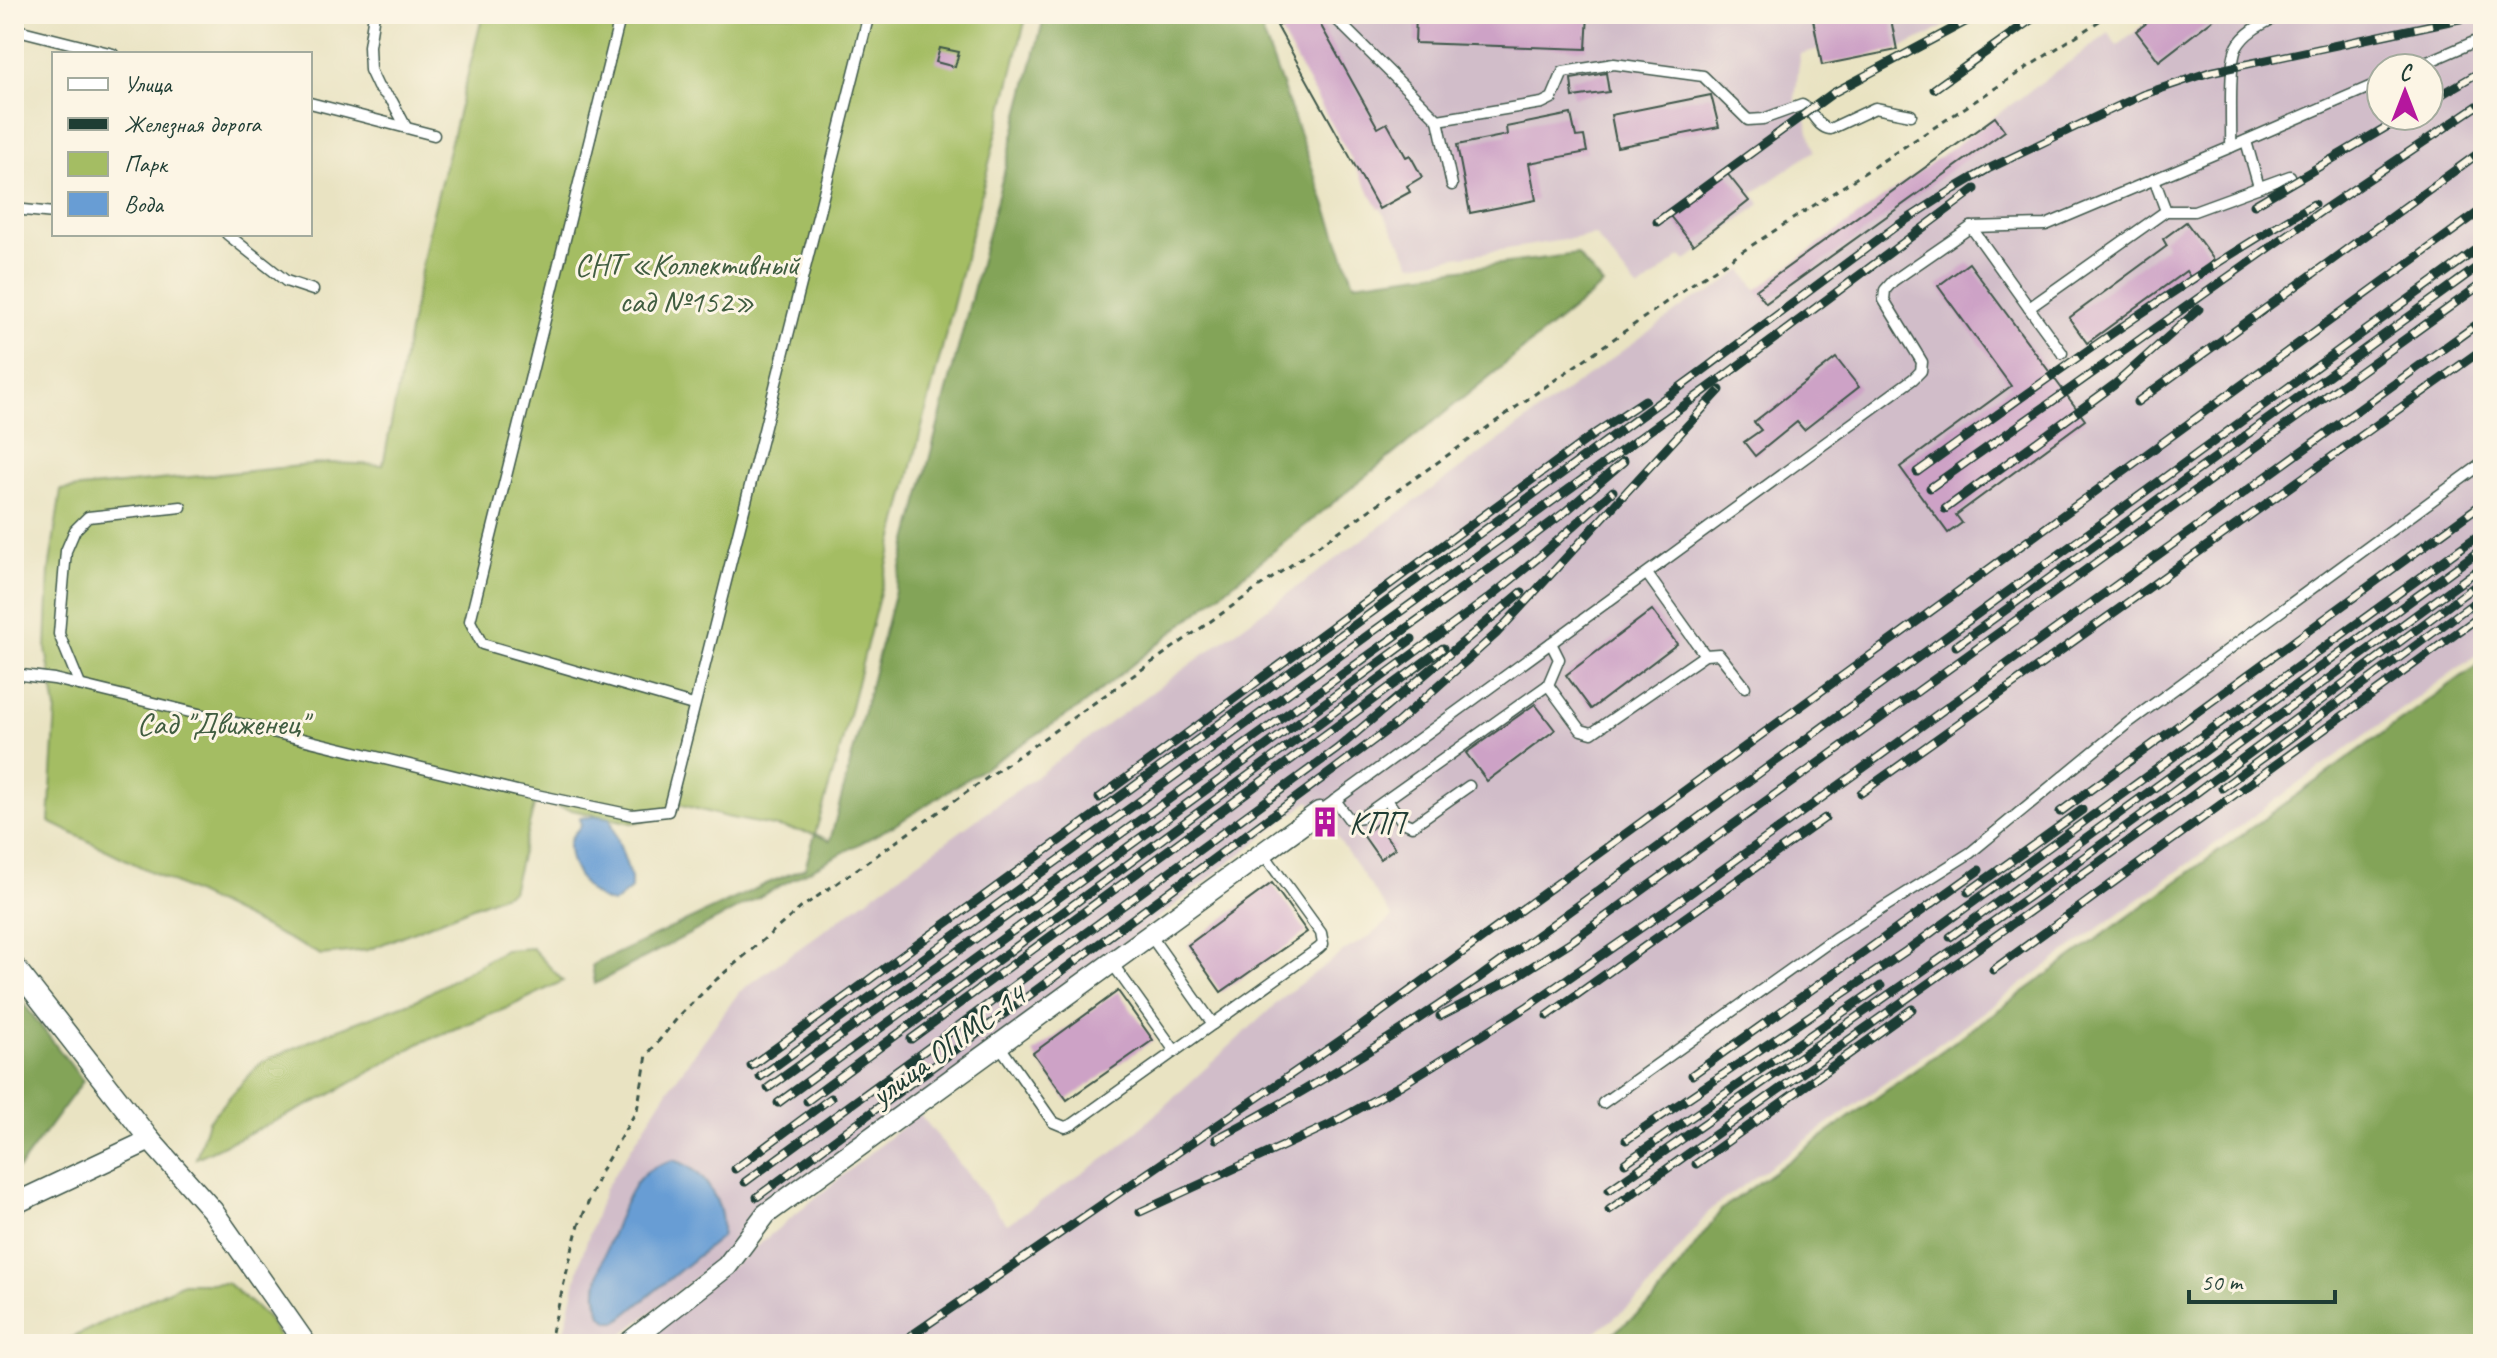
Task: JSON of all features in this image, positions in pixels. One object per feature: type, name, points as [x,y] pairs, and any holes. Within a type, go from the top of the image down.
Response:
[{"type":"street","name":"улица ОПМС-14","points":[[627,1344],[727,1266],[766,1214],[1327,806]]},
{"type":"street","points":[[14,966],[150,1140],[213,1211],[306,1344]]},
{"type":"street","points":[[14,1204],[150,1140]]},
{"type":"lane","points":[[374,14],[369,46],[370,70],[406,127]]},
{"type":"lane","points":[[621,14],[470,621],[482,644],[693,705]]},
{"type":"lane","points":[[14,674],[80,685],[517,791],[632,815],[668,811],[869,14]]},
{"type":"lane","points":[[1331,14],[1438,120],[1452,185]]},
{"type":"lane","points":[[2231,147],[2233,66],[2237,46],[2253,30],[2282,14]]},
{"type":"lane","points":[[14,29],[105,52]]},
{"type":"lane","points":[[2445,55],[2483,38]]},
{"type":"lane","points":[[1438,120],[1542,103],[1552,98],[1563,72],[1614,64],[1703,76],[1748,120],[1763,119],[1802,105],[1820,125],[1830,129],[1875,108],[1911,115]]},
{"type":"lane","points":[[1551,643],[1559,659],[1548,685],[1356,819],[1327,806],[1913,379],[1921,371],[1922,362],[1889,310],[1884,300],[1885,290],[1893,281],[1971,227],[2046,225],[2365,89]]},
{"type":"lane","points":[[312,104],[434,135]]},
{"type":"lane","points":[[2246,141],[2259,187]]},
{"type":"lane","points":[[2029,308],[2166,211],[2194,211],[2290,176]]},
{"type":"lane","points":[[2154,179],[2166,211]]},
{"type":"lane","points":[[14,209],[52,213]]},
{"type":"lane","points":[[1971,227],[2062,353]]},
{"type":"lane","points":[[230,236],[286,281],[313,290]]},
{"type":"lane","points":[[1603,1103],[1835,938],[1970,853],[2128,723],[2483,463]]},
{"type":"lane","points":[[80,685],[59,634],[66,551],[75,530],[88,517],[181,507]]},
{"type":"lane","points":[[1647,574],[1705,655]]},
{"type":"lane","points":[[1548,685],[1581,730],[1592,733],[1705,655],[1719,654],[1725,658],[1745,687]]},
{"type":"lane","points":[[1387,800],[1403,822],[1412,826],[1469,786]]},
{"type":"lane","points":[[999,1045],[1053,1122],[1065,1127],[1323,944],[1321,933],[1263,853]]},
{"type":"lane","points":[[1150,935],[1213,1024]]},
{"type":"lane","points":[[1112,963],[1175,1051]]},
{"type":"path","points":[[549,1344],[558,1297],[577,1230],[602,1169],[637,1110],[647,1055],[680,1015],[758,943],[802,907],[1692,284],[2110,14]]},
{"type":"shaded area","points":[[1271,14],[1966,14],[1897,50],[1819,49],[1800,54],[1795,99],[1806,120],[1814,151],[1753,193],[1760,204],[1686,261],[1681,256],[1638,290],[1595,235],[1412,264]]},
{"type":"shaded area","points":[[2159,14],[2483,14],[2483,650],[1711,1209],[1642,1296],[1581,1344],[637,1344],[919,1113],[1007,1224],[1114,1152],[1289,992],[1347,949],[1369,937],[1392,917],[1330,827],[1325,830],[1318,820],[1320,813],[1309,801],[610,1344],[561,1344],[582,1255],[605,1189],[668,1090],[739,992],[1695,298],[1710,293],[1742,270],[1757,290],[2109,33],[2117,46]]},
{"type":"green space","name":"СНТ «Коллективный сад №152»","points":[[483,14],[1027,14],[840,750],[815,834],[726,817],[679,804],[671,815],[632,823],[535,802],[512,891],[368,950],[321,955],[49,822],[56,709],[46,649],[49,571],[61,490],[330,463],[383,465],[430,225]]},
{"type":"green space","points":[[1045,14],[1099,14],[1125,21],[1156,14],[1256,14],[1354,283],[1577,254],[1603,285],[1080,707],[895,825],[595,984],[592,965],[805,868],[815,834],[830,841]]},
{"type":"green space","points":[[2483,661],[2483,1344],[1599,1344],[1653,1302],[1722,1209]]},
{"type":"green space","points":[[532,948],[563,981],[507,1008],[422,1042],[326,1097],[196,1158],[208,1121],[260,1063],[330,1032],[416,1000],[505,950]]},
{"type":"green space","points":[[14,991],[83,1081],[19,1168],[14,1170]]},
{"type":"green space","points":[[183,1283],[227,1283],[267,1317],[283,1344],[59,1344]]},
{"type":"water","points":[[580,818],[610,818],[631,878],[631,889],[614,903],[589,891],[577,875],[570,857],[570,841],[581,826]]},
{"type":"water","points":[[673,1160],[694,1171],[711,1190],[720,1213],[721,1237],[618,1321],[609,1321],[601,1315],[597,1293],[598,1279],[613,1232],[640,1178],[651,1169]]},
{"type":"building","points":[[1299,14],[1320,14],[1320,24],[1378,128],[1387,123],[1406,157],[1410,155],[1422,177],[1407,186],[1410,192],[1379,209],[1277,26]]},
{"type":"building","points":[[1416,14],[1588,14],[1586,49],[1415,43]]},
{"type":"building","points":[[1812,14],[1890,14],[1897,50],[1822,65]]},
{"type":"building","points":[[2159,14],[2220,14],[2159,61],[2136,31]]},
{"type":"building","points":[[940,48],[959,52],[955,67],[936,62]]},
{"type":"building","points":[[1606,73],[1609,92],[1573,97],[1571,79]]},
{"type":"building","points":[[1711,95],[1719,127],[1617,147],[1611,115]]},
{"type":"building","points":[[1571,114],[1576,137],[1584,136],[1587,152],[1529,163],[1536,200],[1470,213],[1457,145],[1507,135],[1506,127]]},
{"type":"building","points":[[1995,117],[2005,131],[1766,303],[1756,290]]},
{"type":"building","points":[[1726,172],[1749,201],[1693,245],[1670,216]]},
{"type":"building","points":[[2186,222],[2214,260],[2190,277],[2186,271],[2087,343],[2069,318],[2167,246],[2163,239]]},
{"type":"building","points":[[1969,263],[2085,420],[1956,515],[1962,523],[1948,533],[1900,467],[2011,386],[1938,286]]},
{"type":"building","points":[[1836,358],[1859,387],[1804,430],[1797,422],[1755,456],[1744,442],[1761,430],[1754,422]]},
{"type":"building","points":[[1652,610],[1677,644],[1591,709],[1566,675]]},
{"type":"building","points":[[1535,704],[1555,730],[1487,781],[1466,753]]},
{"type":"building","points":[[1377,824],[1395,848],[1380,859],[1363,835]]},
{"type":"building","points":[[1272,883],[1307,932],[1221,992],[1188,945]]},
{"type":"building","points":[[1118,991],[1153,1040],[1067,1100],[1033,1053]]},
{"type":"railway","points":[[1657,222],[1833,93],[1980,14]]},
{"type":"railway","points":[[1934,89],[2039,14]]},
{"type":"railway","points":[[751,1066],[1895,227],[1954,189],[1988,169],[2142,95],[2210,72],[2483,14]]},
{"type":"railway","points":[[2445,93],[2483,70]]},
{"type":"railway","points":[[1930,488],[2320,212],[2483,102]]},
{"type":"railway","points":[[2254,205],[2378,132]]},
{"type":"railway","points":[[2137,402],[2483,150]]},
{"type":"railway","points":[[760,1077],[1715,383],[1975,189]]},
{"type":"railway","points":[[1917,472],[2162,299],[2314,204]]},
{"type":"railway","points":[[899,1344],[1363,1025],[2483,209]]},
{"type":"railway","points":[[1216,1139],[1348,1064],[1476,980],[2483,245]]},
{"type":"railway","points":[[1956,646],[2483,263]]},
{"type":"railway","points":[[1440,1016],[1514,978],[1572,941],[2483,283]]},
{"type":"railway","points":[[1945,509],[2114,385],[2199,309]]},
{"type":"railway","points":[[1140,1212],[1329,1125],[1403,1084],[1528,1006],[1668,909],[2483,320]]},
{"type":"railway","points":[[1861,793],[2483,349]]},
{"type":"railway","points":[[757,1197],[1397,723],[1496,634],[1720,390]]},
{"type":"railway","points":[[1099,798],[1597,432],[1645,400]]},
{"type":"railway","points":[[768,1088],[1508,555],[1565,512],[1624,461]]},
{"type":"railway","points":[[807,1101],[1490,597],[1613,491]]},
{"type":"railway","points":[[2060,812],[2483,503]]},
{"type":"railway","points":[[1626,1140],[1906,951],[2483,532]]},
{"type":"railway","points":[[1950,937],[2483,548]]},
{"type":"railway","points":[[1609,1190],[2047,884],[2483,566]]},
{"type":"railway","points":[[1609,1210],[2184,802],[2483,580]]},
{"type":"railway","points":[[745,1182],[1337,749],[1522,592]]},
{"type":"railway","points":[[2222,788],[2483,596]]},
{"type":"railway","points":[[1993,970],[2483,614]]},
{"type":"railway","points":[[778,1103],[1412,639]]},
{"type":"railway","points":[[911,1039],[1443,648]]},
{"type":"railway","points":[[1968,892],[2082,810]]},
{"type":"railway","points":[[1547,1016],[1825,818]]},
{"type":"railway","points":[[1692,1075],[1979,870]]},
{"type":"railway","points":[[1625,1163],[1881,986]]},
{"type":"railway","points":[[1696,1164],[1912,1009]]},
{"type":"railway","points":[[735,1169],[831,1098]]},
{"type":"place","name":"КПП","points":[[1325,822]]},
{"type":"park label","name":"Сад \"Движенец\"","points":[[222,723]]}]
